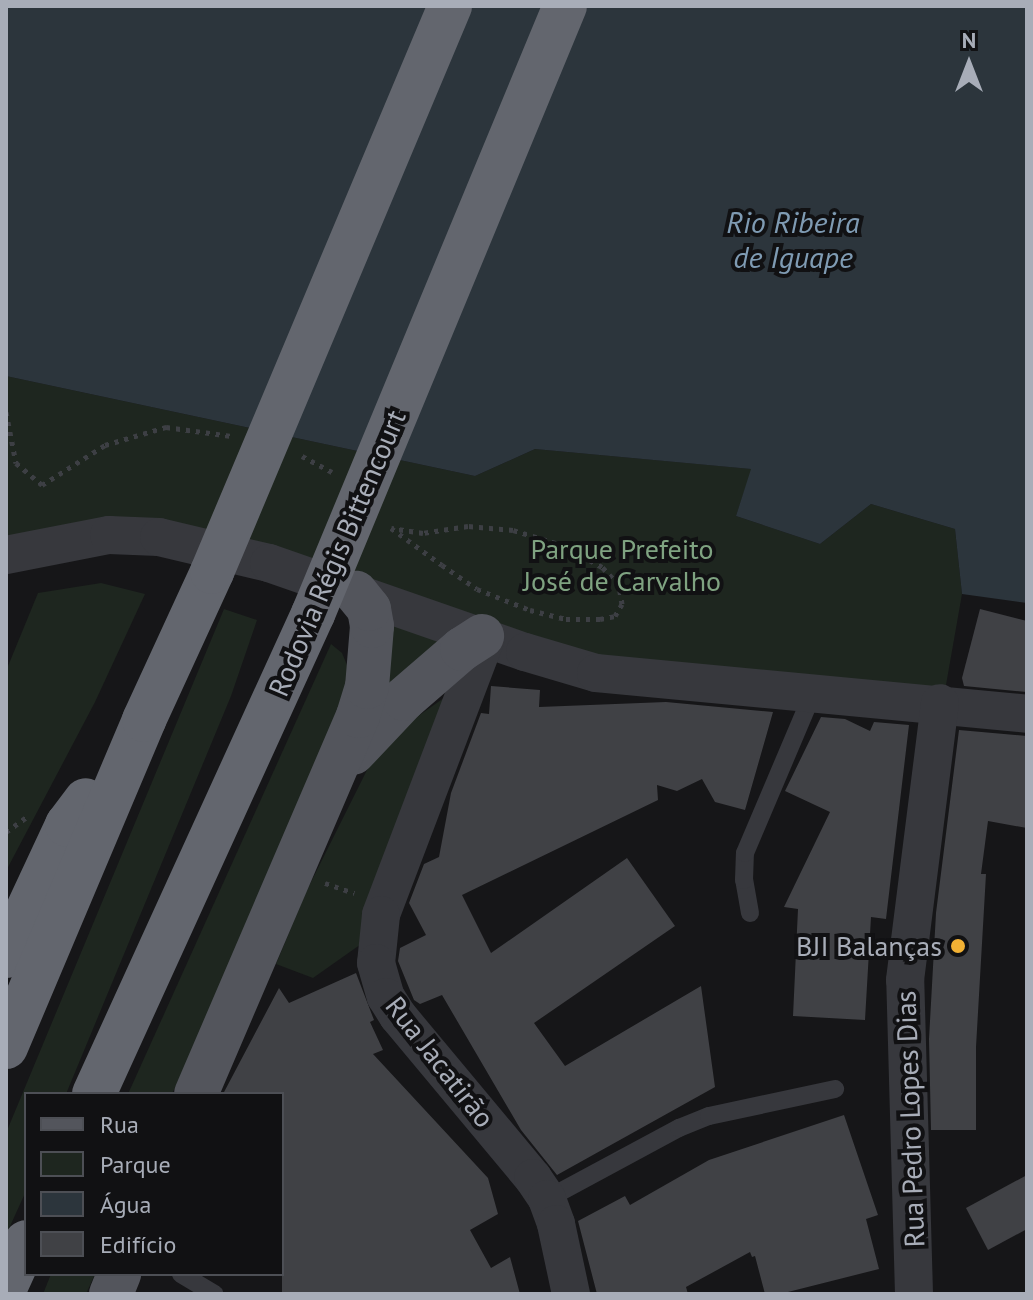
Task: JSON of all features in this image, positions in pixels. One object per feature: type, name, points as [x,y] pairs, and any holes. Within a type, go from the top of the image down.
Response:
[{"type":"highway","points":[[6,1047],[144,720],[212,572],[450,6]]},
{"type":"highway","name":"Rodovia Régis Bittencourt","points":[[95,1092],[313,614],[565,6]]},
{"type":"highway","points":[[6,956],[67,825],[144,720]]},
{"type":"highway","points":[[6,1286],[24,1246]]},
{"type":"main road","points":[[197,1092],[335,773],[362,701],[372,649],[371,617],[356,593]]},
{"type":"main road","points":[[335,773],[388,714],[462,649],[484,637]]},
{"type":"street","points":[[6,555],[109,535],[159,537],[269,563],[596,673],[940,703],[1027,714]]},
{"type":"street","name":"Rua Jacatirão","points":[[484,637],[386,903],[375,946],[379,981],[386,997],[547,1199],[571,1294]]},
{"type":"street","name":"Rua Pedro Lopes Dias","points":[[918,1290],[905,980],[940,703]]},
{"type":"lane","points":[[750,913],[744,880],[745,853],[813,693]]},
{"type":"lane","points":[[547,1199],[679,1128],[709,1116],[835,1089]]},
{"type":"lane","points":[[184,1276],[214,1294]]},
{"type":"path","points":[[6,412],[16,463],[42,485],[105,445],[166,427],[242,439]]},
{"type":"path","points":[[298,454],[319,462],[340,478]]},
{"type":"path","points":[[384,520],[391,528],[477,589],[530,610],[566,619],[600,619],[615,616],[622,604],[619,585],[602,567],[565,546],[498,528],[468,526],[423,533],[391,528]]},
{"type":"path","points":[[290,872],[386,903]]},
{"type":"green space","name":"Parque Prefeito José de Carvalho","points":[[6,376],[475,476],[535,449],[752,469],[736,516],[820,544],[871,504],[955,529],[962,594],[943,702],[599,672],[164,535],[6,551]]},
{"type":"green space","points":[[101,583],[145,594],[95,702],[6,871],[6,671],[38,593]]},
{"type":"green space","points":[[224,609],[257,620],[231,696],[67,1092],[24,1092],[24,1195],[6,1235],[6,1133]]},
{"type":"green space","points":[[382,618],[453,644],[376,708]]},
{"type":"green space","points":[[331,644],[342,653],[352,677],[302,814],[173,1092],[129,1092]]},
{"type":"green space","points":[[451,693],[364,942],[313,978],[276,964],[306,892],[381,742]]},
{"type":"green space","points":[[50,1276],[94,1276],[86,1294],[43,1294]]},
{"type":"water","name":"Rio Ribeira de Iguape","points":[[6,6],[1027,6],[1027,603],[962,594],[955,529],[871,504],[820,544],[736,516],[751,469],[535,449],[475,476],[6,376]]},
{"type":"building","points":[[980,609],[1027,621],[1027,692],[964,686],[962,678]]},
{"type":"building","points":[[491,686],[540,690],[539,707],[666,702],[773,712],[745,810],[715,802],[702,779],[677,791],[657,785],[658,800],[462,895],[491,953],[627,858],[675,926],[534,1023],[565,1066],[701,986],[715,1087],[557,1175],[521,1130],[442,995],[420,1004],[414,1000],[398,961],[400,948],[426,935],[409,903],[424,864],[439,857],[451,793],[481,713],[489,714]]},
{"type":"building","points":[[821,717],[845,719],[870,731],[874,722],[909,725],[886,919],[871,917],[865,1020],[793,1016],[798,909],[784,907],[830,812],[785,791]]},
{"type":"building","points":[[959,730],[1027,736],[1027,828],[988,821],[981,874],[986,874],[976,1047],[976,1130],[931,1130],[929,1039],[936,913]]},
{"type":"building","points":[[356,973],[374,1020],[370,1022],[383,1050],[373,1054],[488,1178],[498,1214],[470,1230],[491,1268],[510,1257],[520,1294],[282,1294],[284,1092],[224,1092],[279,988],[289,1003]]},
{"type":"building","points":[[844,1115],[878,1215],[866,1219],[879,1269],[780,1294],[765,1294],[755,1256],[752,1257],[750,1252],[686,1287],[688,1294],[597,1294],[578,1221],[625,1196],[630,1205],[709,1160]]},
{"type":"building","points":[[1027,1175],[1027,1229],[988,1250],[966,1208]]},
{"type":"place","name":"BJI Balanças","points":[[958,946]]}]
